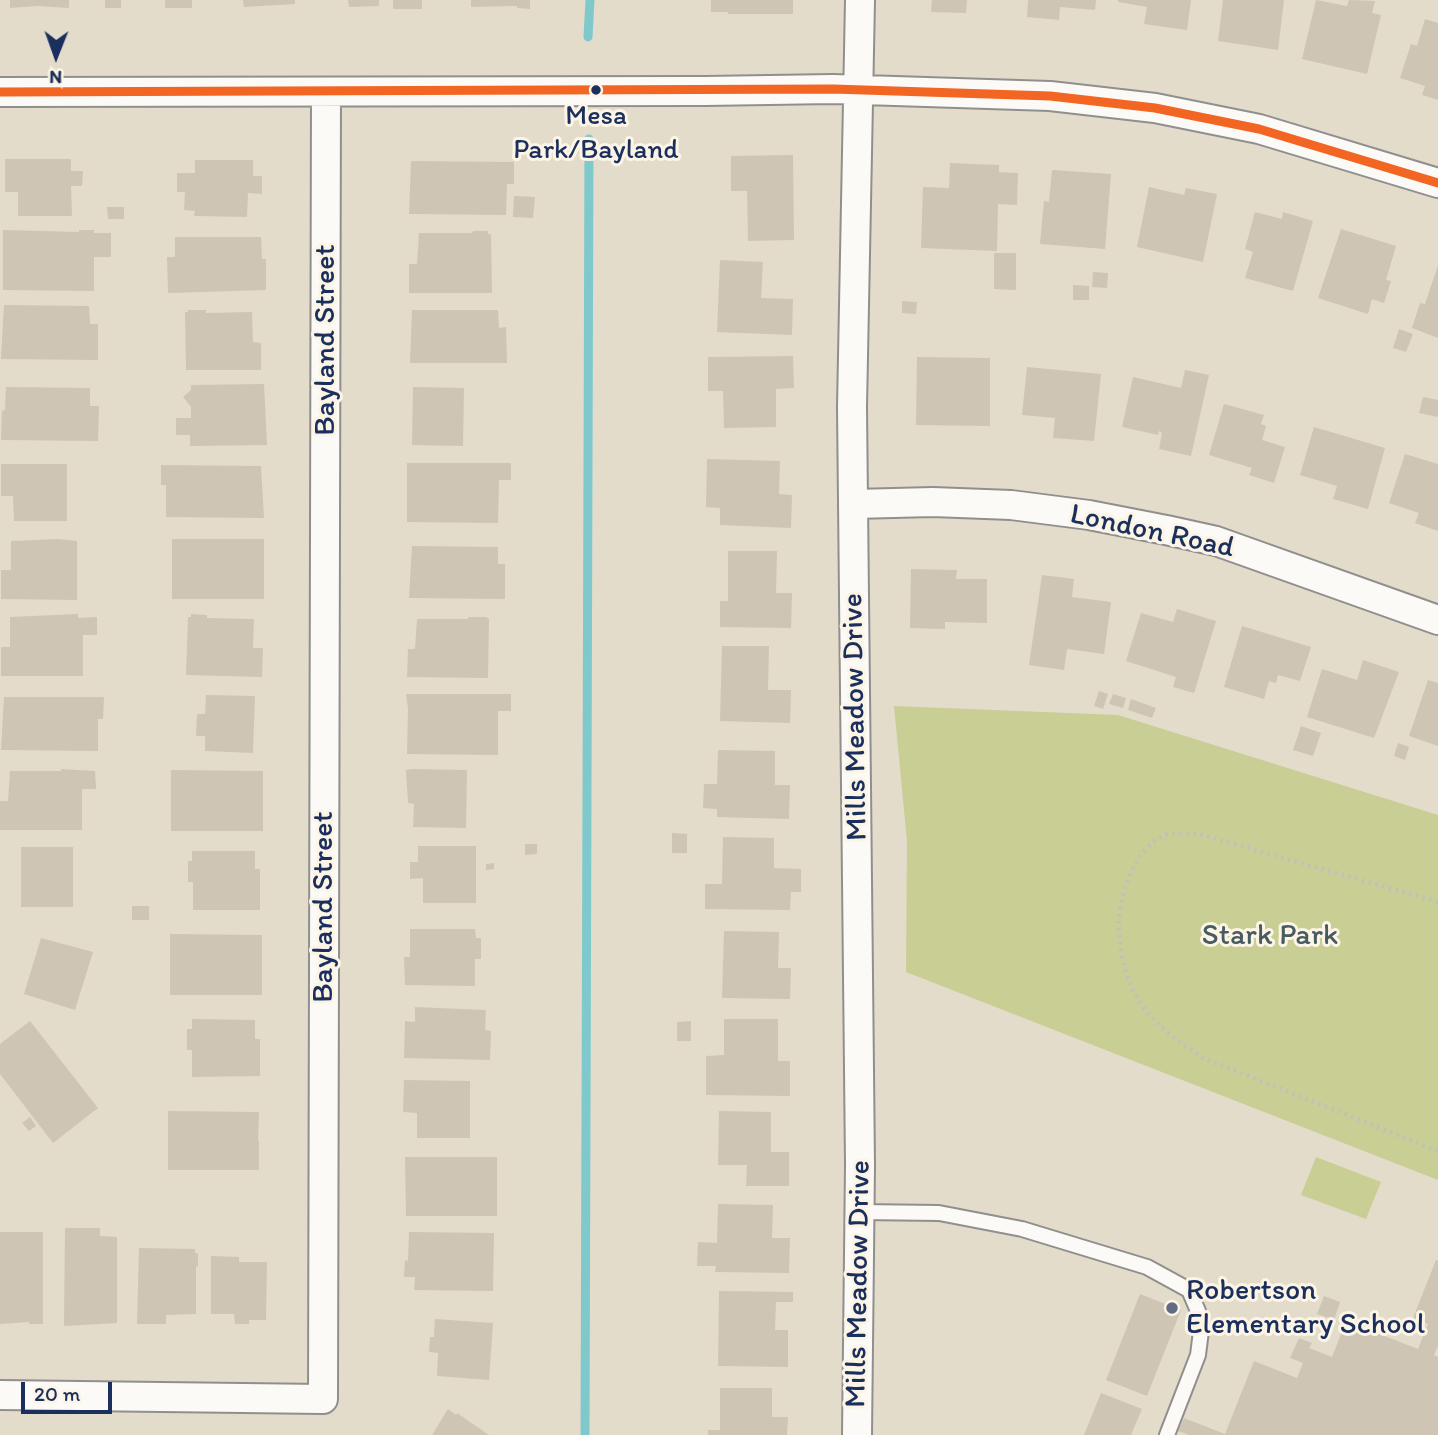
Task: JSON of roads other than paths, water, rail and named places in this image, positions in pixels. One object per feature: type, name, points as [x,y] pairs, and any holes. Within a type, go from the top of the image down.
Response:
[{"type":"street","name":"Mills Meadow Drive","points":[[857,1435],[860,1212],[852,407],[860,0]]},
{"type":"street","points":[[0,92],[860,90],[1050,96],[1155,108],[1259,129],[1438,183]]},
{"type":"street","name":"Bayland Street","points":[[0,1395],[323,1399],[326,92]]},
{"type":"street","name":"London Road","points":[[854,504],[933,502],[1011,505],[1089,515],[1166,530],[1216,541],[1438,620]]},
{"type":"lane","points":[[860,1212],[939,1213],[1022,1228],[1147,1267],[1189,1290],[1198,1311],[1201,1331],[1198,1355],[1167,1435]]},
{"type":"waterway","points":[[588,37],[590,0]]},
{"type":"waterway","points":[[585,1435],[589,139]]},
{"type":"place","name":"Mesa Park/Bayland","points":[[596,90]]},
{"type":"place","name":"Robertson Elementary School","points":[[1172,1308]]},
{"type":"park label","name":"Stark Park","points":[[1270,936]]}]
